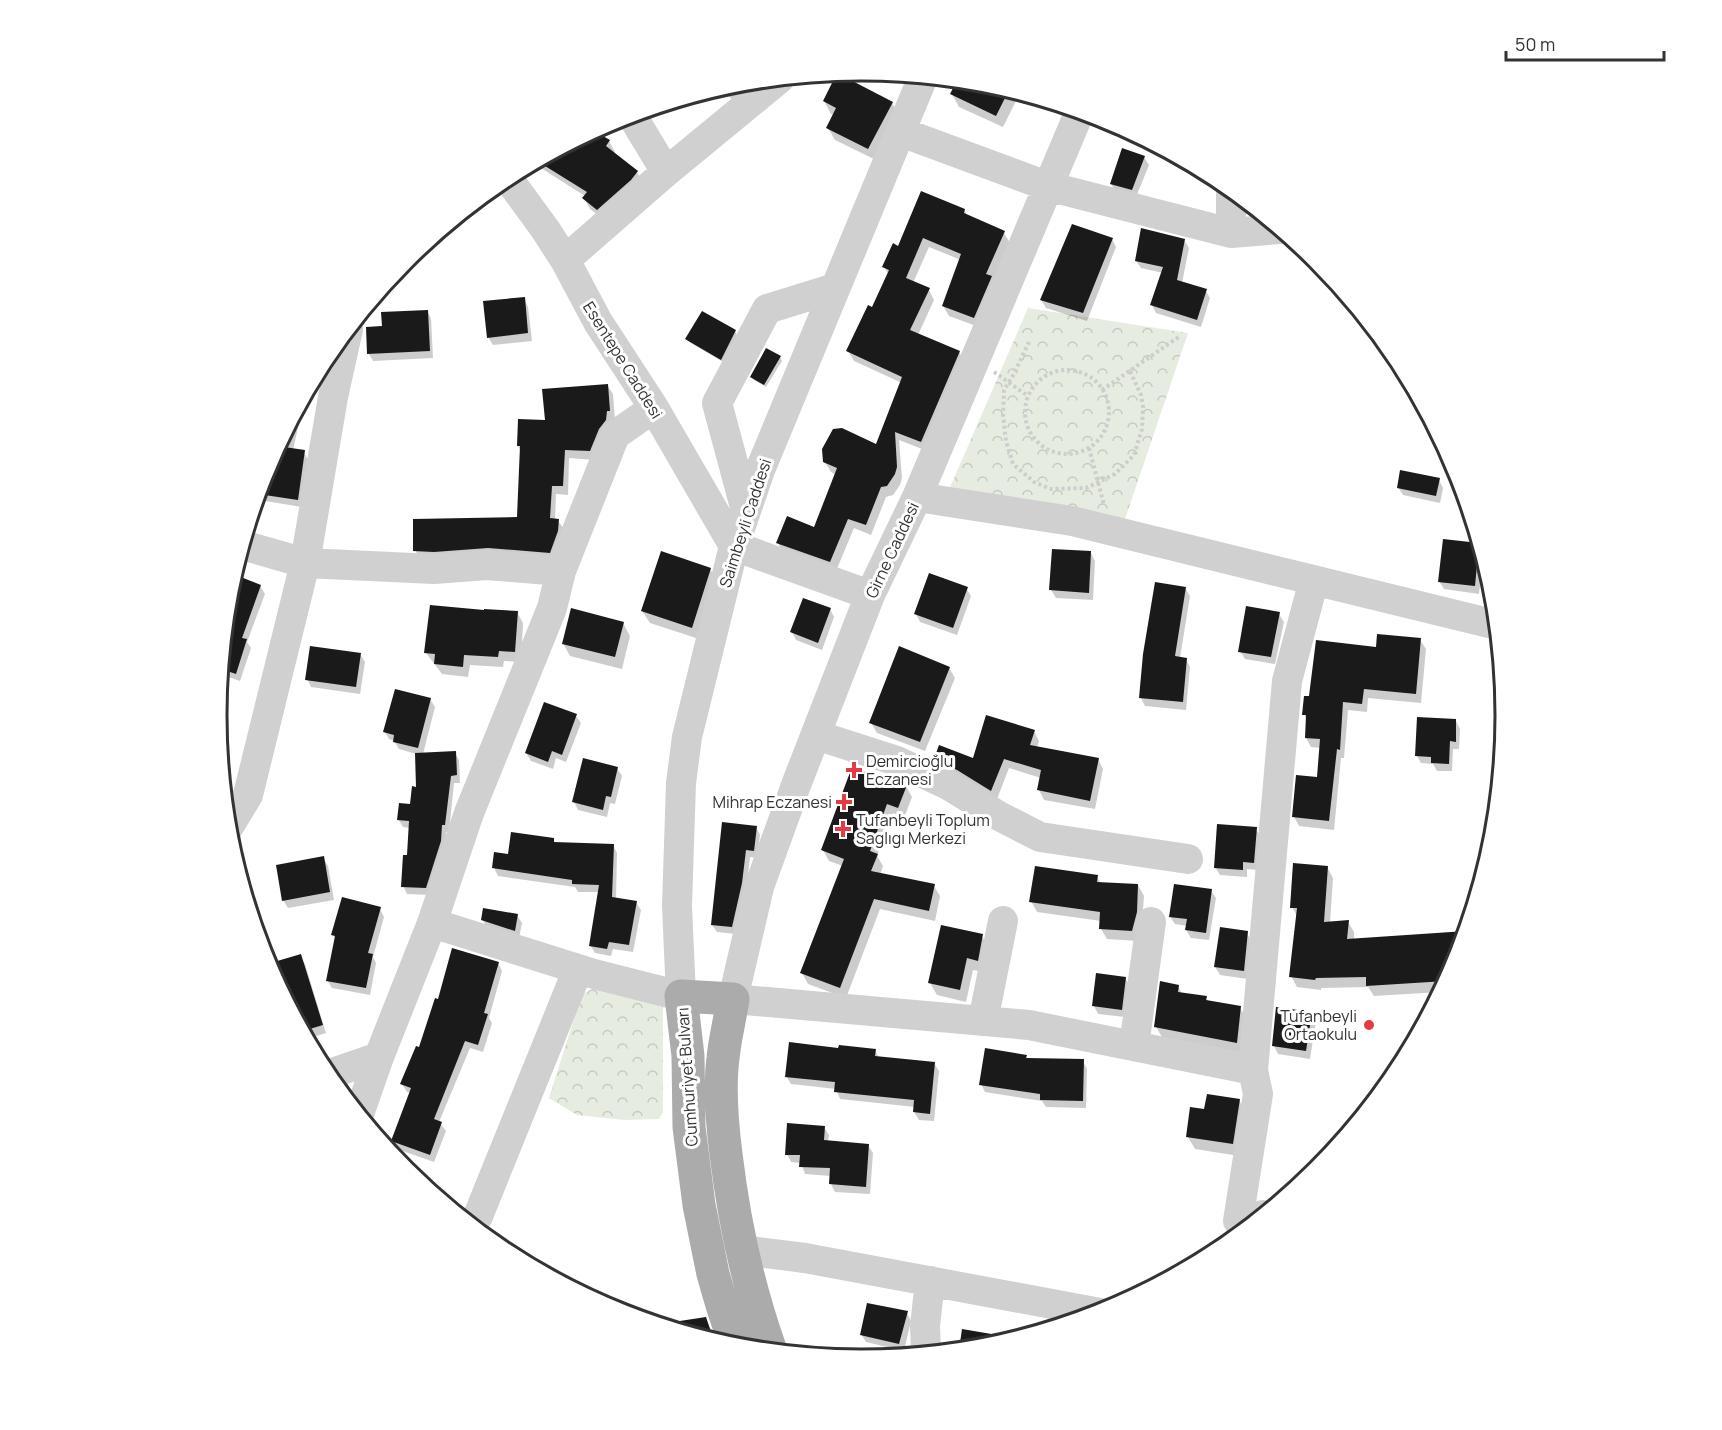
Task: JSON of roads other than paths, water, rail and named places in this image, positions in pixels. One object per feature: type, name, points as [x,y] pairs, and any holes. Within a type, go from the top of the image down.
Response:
[{"type":"main road","name":"Cumhuriyet Bulvarı","points":[[732,1336],[713,1274],[698,1195],[689,1127],[688,1056],[681,996],[733,999],[723,1059],[723,1125],[732,1206],[755,1300],[768,1342]]},
{"type":"street","name":"Saimbeyli Caddesi","points":[[681,996],[677,906],[681,783],[687,737],[735,546],[760,470],[920,84]]},
{"type":"street","points":[[565,260],[666,172],[769,88]]},
{"type":"street","name":"Girne Caddesi","points":[[733,999],[759,887],[778,830],[870,595],[917,497],[1076,119]]},
{"type":"street","points":[[636,122],[666,172]]},
{"type":"street","points":[[901,132],[1047,186],[1231,233],[1269,230]]},
{"type":"street","name":"Esentepe Caddesi","points":[[513,185],[565,260],[598,322],[654,408],[735,546]]},
{"type":"street","points":[[1231,201],[1231,233]]},
{"type":"street","points":[[746,511],[717,403],[767,309],[835,288]]},
{"type":"street","points":[[235,816],[248,795],[304,563],[321,392],[332,366]]},
{"type":"street","points":[[362,1106],[432,924],[469,813],[552,609],[561,571],[615,435],[654,408]]},
{"type":"street","points":[[917,497],[1072,520],[1488,623]]},
{"type":"street","points":[[735,546],[870,595]]},
{"type":"street","points":[[250,547],[304,563],[434,569],[487,565],[561,571]]},
{"type":"street","points":[[1247,1218],[1258,1094],[1253,1070],[1287,681],[1314,580]]},
{"type":"street","points":[[816,735],[897,760],[948,785],[999,816],[1040,837],[1188,859]]},
{"type":"street","points":[[983,1021],[1002,921]]},
{"type":"street","points":[[1134,1046],[1151,922]]},
{"type":"street","points":[[432,924],[578,969],[681,996]]},
{"type":"street","points":[[476,1219],[578,969]]},
{"type":"street","points":[[733,999],[1029,1025],[1253,1070]]},
{"type":"street","points":[[337,1071],[379,1057]]},
{"type":"street","points":[[742,1250],[805,1258],[1081,1309]]},
{"type":"street","points":[[926,1346],[925,1326],[930,1281]]},
{"type":"place","name":"Demircioğlu Eczanesi","points":[[854,770]]},
{"type":"place","name":"Mihrap Eczanesi","points":[[844,802]]},
{"type":"place","name":"Tufanbeyli Toplum Saglıgı Merkezi","points":[[843,829]]},
{"type":"place","name":"Tufanbeyli Ortaokulu","points":[[1369,1025]]}]
